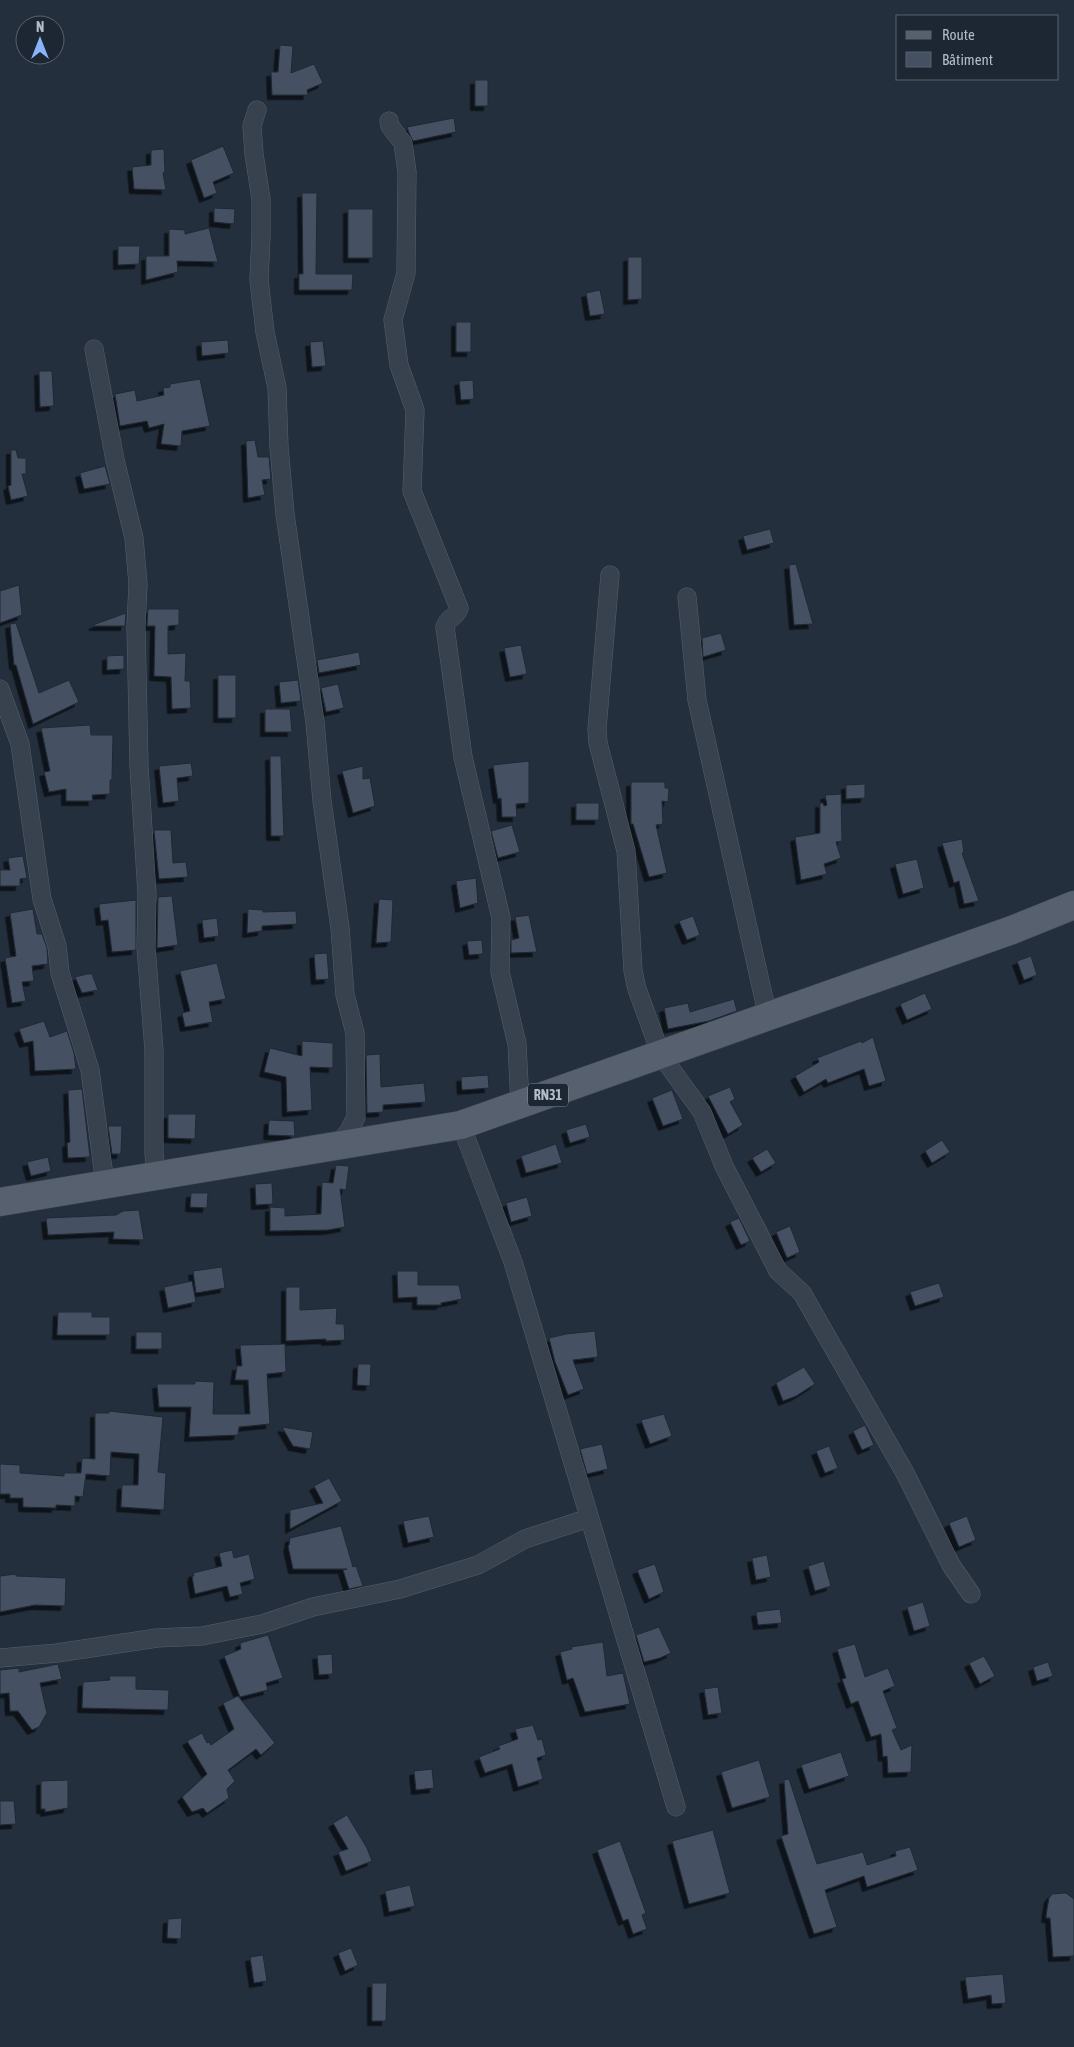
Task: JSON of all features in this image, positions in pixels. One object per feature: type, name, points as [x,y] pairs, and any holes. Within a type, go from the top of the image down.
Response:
[{"type":"main road","name":"RN31","points":[[0,1202],[461,1125],[1012,930],[1074,905]]},
{"type":"street","points":[[258,110],[252,126],[261,199],[259,280],[265,332],[277,388],[279,446],[285,514],[315,722],[322,801],[340,928],[346,995],[355,1033],[356,1117],[349,1131],[336,1146]]},
{"type":"street","points":[[389,121],[390,126],[403,143],[407,172],[406,272],[393,320],[399,365],[415,410],[412,491],[459,608],[458,612],[447,620],[445,627],[463,757],[501,918],[500,972],[518,1052],[520,1104]]},
{"type":"street","points":[[94,349],[115,460],[134,538],[138,584],[136,627],[139,766],[146,885],[146,947],[154,1050],[154,1153],[156,1175]]},
{"type":"street","points":[[610,575],[597,729],[598,743],[626,851],[633,971],[637,989],[661,1055],[702,1112],[724,1166],[778,1271],[802,1293],[905,1473],[951,1564],[971,1594]]},
{"type":"street","points":[[687,597],[697,700],[768,1017]]},
{"type":"street","points":[[0,689],[20,744],[42,899],[57,946],[60,973],[90,1070],[105,1184]]},
{"type":"street","points":[[461,1125],[513,1262],[676,1807]]},
{"type":"street","points":[[0,1658],[57,1653],[157,1638],[202,1636],[262,1624],[313,1607],[400,1589],[478,1565],[524,1539],[589,1518]]},
{"type":"building","points":[[280,45],[293,46],[291,73],[314,64],[323,83],[307,90],[308,95],[272,95],[271,72],[278,72]]},
{"type":"building","points":[[475,80],[488,80],[488,106],[475,106]]},
{"type":"building","points":[[454,118],[456,132],[413,141],[407,127]]},
{"type":"building","points":[[223,146],[234,173],[213,182],[217,193],[204,198],[191,160]]},
{"type":"building","points":[[164,149],[165,172],[163,173],[166,190],[134,189],[132,167],[151,165],[151,150]]},
{"type":"building","points":[[302,193],[317,193],[316,274],[353,274],[352,290],[299,290],[299,274],[303,274]]},
{"type":"building","points":[[214,208],[235,209],[234,224],[214,222]]},
{"type":"building","points":[[348,209],[373,209],[373,258],[348,258]]},
{"type":"building","points":[[209,228],[218,262],[177,261],[178,272],[146,280],[146,256],[169,256],[169,229],[185,230],[185,234]]},
{"type":"building","points":[[118,246],[140,246],[139,264],[118,265]]},
{"type":"building","points":[[628,257],[642,257],[642,299],[628,300]]},
{"type":"building","points":[[600,290],[605,314],[590,316],[586,293]]},
{"type":"building","points":[[456,322],[471,322],[471,352],[456,352]]},
{"type":"building","points":[[228,340],[229,353],[202,356],[201,342]]},
{"type":"building","points":[[323,341],[326,366],[312,367],[310,342]]},
{"type":"building","points":[[39,371],[52,371],[54,406],[40,407]]},
{"type":"building","points":[[200,379],[210,426],[182,431],[181,446],[161,444],[164,424],[149,428],[147,421],[120,426],[115,394],[135,390],[137,401],[164,395],[163,388],[170,387],[170,384]]},
{"type":"building","points":[[473,380],[474,399],[461,400],[459,381]]},
{"type":"building","points":[[255,440],[258,457],[269,457],[271,479],[262,480],[265,495],[248,498],[246,441]]},
{"type":"building","points":[[11,450],[16,450],[18,458],[26,458],[26,474],[22,474],[28,496],[11,500],[8,486],[11,485]]},
{"type":"building","points":[[105,466],[110,484],[84,489],[80,473]]},
{"type":"building","points":[[770,529],[774,543],[747,550],[743,536]]},
{"type":"building","points":[[796,564],[813,624],[794,625],[789,565]]},
{"type":"building","points":[[19,585],[22,615],[0,623],[0,591]]},
{"type":"building","points":[[148,609],[179,609],[179,625],[168,626],[168,654],[186,653],[185,681],[190,681],[191,708],[172,709],[171,677],[154,676],[155,626],[147,626]]},
{"type":"building","points":[[126,613],[125,626],[93,625]]},
{"type":"building","points":[[16,623],[39,693],[69,680],[79,702],[33,724],[16,665],[14,665],[10,624]]},
{"type":"building","points":[[721,633],[726,650],[703,657],[702,638]]},
{"type":"building","points":[[521,645],[527,674],[510,677],[504,648]]},
{"type":"building","points":[[359,652],[361,665],[319,673],[317,660]]},
{"type":"building","points":[[124,655],[124,669],[107,670],[107,656]]},
{"type":"building","points":[[218,675],[236,675],[236,718],[218,718]]},
{"type":"building","points":[[298,680],[301,701],[281,703],[279,682]]},
{"type":"building","points":[[338,684],[344,708],[326,712],[321,688]]},
{"type":"building","points":[[265,709],[290,709],[292,732],[265,732]]},
{"type":"building","points":[[90,725],[91,735],[113,735],[110,794],[92,795],[93,801],[66,801],[66,789],[49,792],[44,772],[50,771],[41,728]]},
{"type":"building","points":[[270,756],[281,756],[284,836],[271,836]]},
{"type":"building","points":[[529,761],[529,803],[516,804],[517,817],[502,817],[501,798],[498,799],[493,765]]},
{"type":"building","points":[[191,763],[193,776],[177,778],[179,801],[163,803],[159,766]]},
{"type":"building","points":[[363,766],[363,779],[370,778],[375,806],[353,813],[342,771]]},
{"type":"building","points":[[631,782],[665,782],[665,788],[669,788],[668,802],[662,801],[663,824],[656,825],[667,873],[649,877],[633,824],[631,824]]},
{"type":"building","points":[[865,784],[865,798],[846,799],[846,785]]},
{"type":"building","points":[[841,794],[842,841],[836,842],[841,858],[824,864],[827,874],[801,880],[795,837],[820,833],[820,803],[823,803],[824,806],[827,805],[825,795]]},
{"type":"building","points":[[576,803],[599,803],[599,820],[576,820]]},
{"type":"building","points":[[512,825],[520,852],[498,858],[491,831]]},
{"type":"building","points":[[154,830],[171,830],[173,863],[186,862],[188,877],[159,879]]},
{"type":"building","points":[[962,839],[964,853],[962,853],[979,901],[964,904],[959,881],[954,883],[942,843]]},
{"type":"building","points":[[23,856],[27,878],[20,879],[20,886],[0,886],[0,870],[10,870],[8,858]]},
{"type":"building","points":[[917,859],[924,888],[903,894],[895,864]]},
{"type":"building","points":[[476,878],[478,903],[460,908],[456,881]]},
{"type":"building","points":[[172,896],[178,945],[157,948],[158,897]]},
{"type":"building","points":[[379,899],[393,900],[391,942],[376,943]]},
{"type":"building","points":[[136,900],[136,950],[112,952],[108,920],[101,921],[99,904]]},
{"type":"building","points":[[33,909],[37,934],[42,934],[47,948],[48,964],[32,966],[34,981],[22,982],[26,1001],[12,1003],[5,958],[16,956],[10,913]]},
{"type":"building","points":[[248,909],[263,910],[263,912],[296,911],[297,924],[262,926],[262,931],[247,933]]},
{"type":"building","points":[[529,915],[537,952],[511,953],[511,940],[519,938],[515,917]]},
{"type":"building","points":[[693,916],[700,935],[687,940],[679,921]]},
{"type":"building","points":[[217,918],[219,936],[204,938],[202,920]]},
{"type":"building","points":[[482,940],[483,954],[469,955],[467,941]]},
{"type":"building","points":[[327,953],[329,979],[316,980],[314,954]]},
{"type":"building","points":[[1031,956],[1037,975],[1024,980],[1017,961]]},
{"type":"building","points":[[217,963],[226,999],[209,1002],[213,1022],[185,1027],[182,1013],[190,1011],[180,971]]},
{"type":"building","points":[[92,974],[98,990],[82,993],[75,977]]},
{"type":"building","points":[[925,993],[932,1009],[907,1020],[900,1004]]},
{"type":"building","points":[[734,999],[737,1011],[709,1021],[668,1029],[664,1008],[688,1003],[690,1012]]},
{"type":"building","points":[[44,1021],[50,1037],[67,1031],[74,1053],[76,1069],[35,1071],[33,1041],[24,1043],[19,1029]]},
{"type":"building","points":[[873,1037],[886,1081],[869,1086],[864,1069],[828,1083],[826,1079],[804,1092],[795,1076],[819,1062],[817,1058],[861,1041],[862,1043]]},
{"type":"building","points":[[302,1041],[333,1043],[333,1068],[310,1067],[312,1110],[287,1112],[286,1077],[264,1072],[270,1048],[302,1056]]},
{"type":"building","points":[[380,1054],[381,1087],[424,1083],[426,1102],[383,1105],[383,1112],[367,1113],[366,1055]]},
{"type":"building","points":[[488,1075],[489,1088],[462,1090],[461,1077]]},
{"type":"building","points":[[730,1087],[735,1099],[730,1102],[743,1125],[728,1134],[708,1096]]},
{"type":"building","points":[[82,1089],[90,1157],[68,1158],[67,1143],[70,1142],[68,1090]]},
{"type":"building","points":[[672,1090],[683,1119],[663,1126],[652,1098]]},
{"type":"building","points":[[168,1114],[196,1114],[195,1139],[168,1138]]},
{"type":"building","points":[[269,1120],[294,1121],[295,1136],[268,1135]]},
{"type":"building","points":[[586,1124],[590,1137],[570,1143],[566,1130]]},
{"type":"building","points":[[108,1126],[122,1126],[121,1154],[112,1154]]},
{"type":"building","points":[[942,1140],[950,1152],[932,1163],[925,1151]]},
{"type":"building","points":[[556,1144],[562,1163],[526,1173],[521,1156]]},
{"type":"building","points":[[767,1149],[776,1163],[761,1172],[752,1158]]},
{"type":"building","points":[[48,1157],[51,1171],[31,1176],[27,1162]]},
{"type":"building","points":[[336,1165],[349,1166],[346,1190],[340,1189],[345,1227],[328,1230],[270,1231],[270,1207],[285,1208],[285,1216],[321,1214],[322,1182],[333,1183]]},
{"type":"building","points":[[272,1183],[273,1204],[256,1205],[255,1184]]},
{"type":"building","points":[[191,1193],[208,1193],[207,1208],[190,1207]]},
{"type":"building","points":[[527,1197],[532,1216],[511,1222],[506,1203]]},
{"type":"building","points":[[139,1210],[144,1240],[113,1239],[114,1232],[48,1235],[46,1218],[116,1215],[123,1211]]},
{"type":"building","points":[[739,1218],[750,1241],[741,1245],[730,1222]]},
{"type":"building","points":[[790,1226],[800,1252],[787,1258],[776,1232]]},
{"type":"building","points":[[222,1267],[225,1288],[196,1293],[193,1271]]},
{"type":"building","points":[[397,1271],[418,1271],[418,1285],[459,1285],[462,1299],[441,1303],[441,1305],[417,1305],[417,1297],[398,1298]]},
{"type":"building","points":[[192,1281],[196,1302],[168,1308],[164,1287]]},
{"type":"building","points":[[939,1283],[944,1297],[915,1306],[910,1292]]},
{"type":"building","points":[[286,1287],[300,1287],[300,1310],[337,1308],[336,1324],[344,1324],[345,1340],[286,1341]]},
{"type":"building","points":[[58,1312],[92,1312],[92,1317],[110,1317],[110,1335],[57,1335]]},
{"type":"building","points":[[595,1331],[598,1357],[573,1360],[584,1389],[568,1395],[555,1362],[549,1338]]},
{"type":"building","points":[[136,1332],[162,1332],[162,1349],[136,1349]]},
{"type":"building","points":[[285,1344],[286,1372],[267,1374],[270,1424],[239,1427],[238,1435],[189,1437],[191,1407],[159,1407],[157,1384],[195,1384],[195,1381],[214,1382],[213,1414],[250,1414],[248,1380],[235,1380],[237,1366],[242,1366],[240,1345]]},
{"type":"building","points":[[358,1364],[371,1364],[370,1386],[357,1385]]},
{"type":"building","points":[[804,1367],[815,1384],[796,1396],[783,1401],[776,1383]]},
{"type":"building","points":[[109,1411],[163,1417],[158,1472],[166,1473],[164,1510],[121,1507],[122,1485],[138,1485],[139,1454],[111,1452],[110,1476],[86,1474],[83,1497],[75,1496],[75,1506],[56,1505],[56,1508],[23,1507],[23,1498],[10,1498],[10,1494],[0,1494],[0,1464],[20,1465],[20,1473],[64,1476],[64,1473],[81,1473],[82,1458],[95,1459],[95,1413],[109,1413]]},
{"type":"building","points":[[664,1414],[672,1436],[650,1444],[641,1420]]},
{"type":"building","points":[[865,1425],[874,1445],[862,1450],[853,1431]]},
{"type":"building","points":[[282,1427],[313,1432],[310,1449],[293,1446]]},
{"type":"building","points":[[602,1444],[608,1469],[587,1474],[580,1449]]},
{"type":"building","points":[[829,1446],[838,1468],[825,1473],[816,1451]]},
{"type":"building","points":[[329,1478],[342,1501],[290,1529],[290,1510],[323,1503],[314,1486]]},
{"type":"building","points":[[429,1516],[434,1537],[408,1543],[403,1521]]},
{"type":"building","points":[[967,1516],[976,1540],[959,1547],[949,1523]]},
{"type":"building","points":[[341,1526],[353,1567],[356,1566],[363,1586],[349,1589],[343,1570],[347,1569],[293,1569],[288,1546],[290,1538]]},
{"type":"building","points":[[232,1550],[234,1558],[249,1554],[255,1579],[240,1583],[243,1594],[230,1597],[227,1586],[195,1594],[193,1573],[222,1566],[219,1553]]},
{"type":"building","points":[[767,1555],[771,1577],[756,1580],[752,1558]]},
{"type":"building","points":[[824,1561],[831,1586],[815,1591],[808,1566]]},
{"type":"building","points":[[655,1564],[664,1592],[649,1599],[637,1570]]},
{"type":"building","points":[[16,1574],[16,1576],[66,1578],[65,1606],[35,1605],[0,1612],[0,1576]]},
{"type":"building","points":[[923,1602],[930,1626],[914,1631],[907,1607]]},
{"type":"building","points":[[780,1609],[782,1623],[758,1625],[756,1612]]},
{"type":"building","points":[[659,1627],[671,1653],[644,1662],[636,1635]]},
{"type":"building","points":[[268,1635],[283,1678],[266,1683],[268,1690],[240,1697],[224,1656],[241,1649],[240,1643]]},
{"type":"building","points":[[603,1642],[607,1676],[623,1673],[630,1704],[585,1712],[573,1678],[567,1680],[560,1652],[572,1649],[571,1647]]},
{"type":"building","points":[[855,1644],[865,1677],[888,1668],[895,1686],[883,1691],[897,1728],[892,1730],[901,1750],[912,1745],[911,1772],[888,1773],[887,1756],[883,1757],[881,1734],[871,1737],[858,1701],[851,1704],[842,1679],[846,1678],[837,1649]]},
{"type":"building","points":[[332,1654],[333,1674],[319,1675],[317,1655]]},
{"type":"building","points":[[984,1656],[995,1676],[980,1684],[969,1663]]},
{"type":"building","points":[[1048,1662],[1053,1676],[1037,1681],[1033,1667]]},
{"type":"building","points":[[58,1664],[62,1679],[40,1683],[47,1713],[39,1727],[32,1730],[18,1711],[10,1711],[9,1693],[0,1694],[0,1670],[19,1668],[19,1672]]},
{"type":"building","points":[[109,1676],[136,1676],[136,1689],[169,1690],[168,1710],[82,1708],[83,1682],[110,1680]]},
{"type":"building","points":[[718,1687],[722,1713],[708,1715],[704,1689]]},
{"type":"building","points":[[238,1696],[275,1743],[261,1755],[256,1749],[228,1770],[235,1781],[227,1789],[229,1798],[207,1813],[203,1808],[192,1812],[182,1797],[207,1774],[187,1741],[202,1733],[207,1743],[209,1742],[211,1745],[234,1729],[223,1703]]},
{"type":"building","points":[[533,1725],[538,1740],[542,1739],[546,1755],[537,1758],[543,1779],[518,1787],[512,1764],[485,1773],[479,1757],[500,1749],[498,1746],[518,1739],[515,1729]]},
{"type":"building","points":[[841,1752],[849,1776],[809,1789],[801,1765]]},
{"type":"building","points":[[759,1760],[770,1797],[732,1808],[721,1772]]},
{"type":"building","points":[[432,1769],[434,1788],[416,1790],[414,1771]]},
{"type":"building","points":[[789,1779],[817,1864],[863,1852],[867,1865],[896,1856],[895,1851],[910,1847],[918,1870],[867,1887],[864,1876],[825,1890],[837,1927],[814,1934],[781,1836],[788,1834],[784,1780]]},
{"type":"building","points":[[68,1780],[68,1808],[45,1812],[45,1809],[41,1809],[41,1781]]},
{"type":"building","points":[[0,1801],[14,1801],[16,1824],[0,1825]]},
{"type":"building","points":[[347,1815],[367,1848],[372,1861],[346,1871],[338,1852],[348,1849],[333,1823]]},
{"type":"building","points":[[713,1830],[730,1893],[689,1904],[672,1841]]},
{"type":"building","points":[[620,1841],[646,1913],[642,1915],[647,1929],[633,1934],[628,1919],[623,1921],[597,1850]]},
{"type":"building","points":[[410,1885],[415,1906],[389,1912],[385,1891]]},
{"type":"building","points":[[1066,1893],[1074,1899],[1074,1956],[1053,1957],[1050,1918],[1046,1918],[1049,1898],[1052,1894]]},
{"type":"building","points":[[182,1918],[181,1939],[167,1938],[168,1919]]},
{"type":"building","points":[[351,1948],[358,1965],[345,1971],[338,1953]]},
{"type":"building","points":[[263,1955],[267,1981],[254,1983],[250,1957]]},
{"type":"building","points":[[1003,1974],[1006,2003],[992,2004],[991,1995],[968,1999],[965,1977]]},
{"type":"building","points":[[372,1983],[387,1983],[386,2021],[372,2021]]}]
